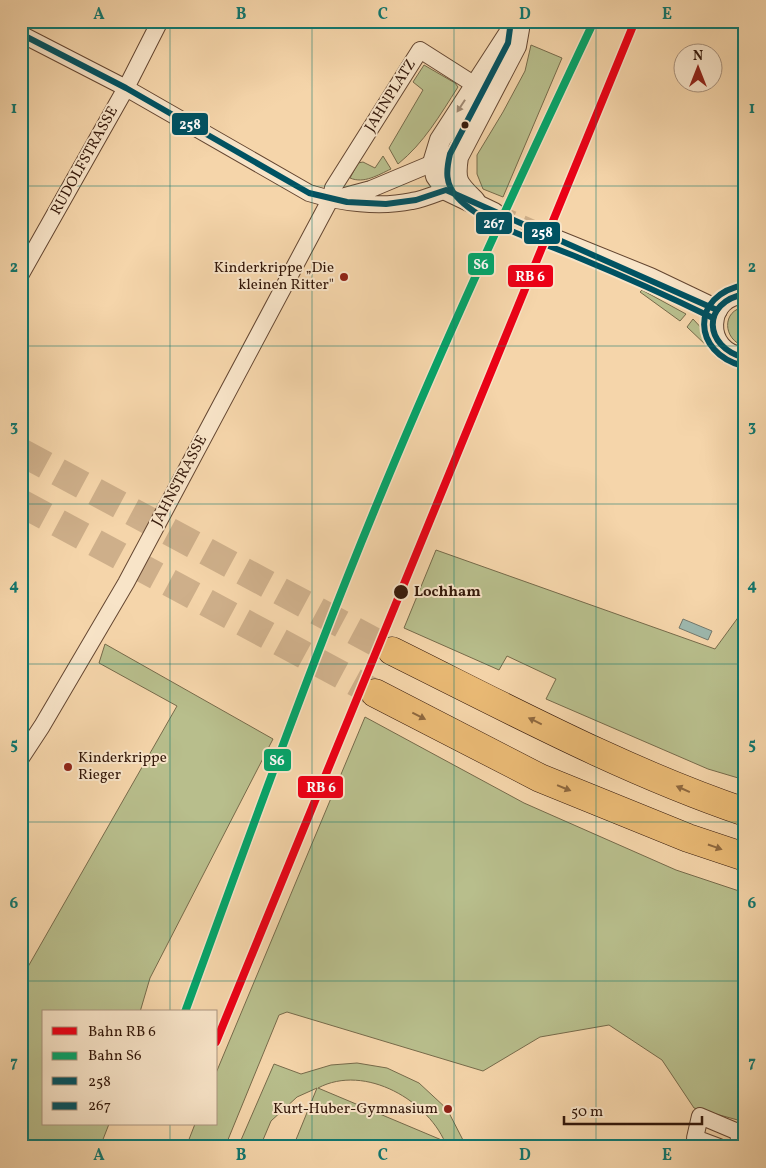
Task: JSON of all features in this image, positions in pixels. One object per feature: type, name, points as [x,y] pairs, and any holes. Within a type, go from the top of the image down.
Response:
[{"type":"highway","points":[[392,651],[557,732],[703,798],[745,812]]},
{"type":"highway","points":[[376,693],[540,778],[688,838],[745,857]]},
{"type":"street","name":"RUDOLFSTRASSE","points":[[21,274],[126,88],[160,21]]},
{"type":"street","points":[[21,34],[126,88],[309,193],[330,200],[362,204],[412,201],[450,182],[463,144],[516,46],[518,21]]},
{"type":"street","points":[[487,209],[461,186],[436,176],[433,163],[440,140],[518,21]]},
{"type":"street","name":"JAHNPLATZ","points":[[330,200],[333,188],[420,50],[475,85]]},
{"type":"street","points":[[330,200],[371,189],[433,163]]},
{"type":"street","name":"JAHNSTRASSE","points":[[21,758],[126,583],[330,200]]},
{"type":"street","points":[[556,240],[650,278],[717,310]]},
{"type":"street","points":[[745,294],[727,299],[717,310],[712,330],[720,348],[734,357],[745,358]]},
{"type":"street","points":[[719,1147],[695,1138],[700,1116],[738,1132],[740,1147]]},
{"type":"green space","points":[[531,45],[562,58],[503,197],[483,189],[477,174],[477,155],[525,71]]},
{"type":"green space","points":[[424,65],[455,83],[458,87],[424,138],[398,164],[389,148],[423,90],[413,82]]},
{"type":"green space","points":[[383,156],[391,169],[366,179],[355,180],[350,178],[358,163],[363,162],[375,168]]},
{"type":"green space","points":[[642,290],[686,314],[680,321],[640,292]]},
{"type":"green space","points":[[745,307],[744,346],[732,338],[728,325],[732,314],[737,309]]},
{"type":"green space","points":[[693,319],[706,333],[708,347],[687,327]]},
{"type":"green space","points":[[436,550],[715,649],[745,608],[745,780],[708,769],[546,699],[556,679],[507,656],[499,670],[404,628]]},
{"type":"green space","points":[[105,644],[273,739],[150,978],[141,1010],[42,1010],[42,1126],[108,1126],[100,1147],[21,1147],[21,979],[177,706],[99,663]]},
{"type":"green space","points":[[365,717],[524,803],[676,870],[745,893],[745,1122],[694,1108],[662,1060],[609,1025],[540,1037],[483,1071],[287,1012],[279,1015],[225,1147],[186,1147],[194,1126],[218,1126],[218,1068]]},
{"type":"green space","points":[[357,1063],[387,1068],[419,1083],[447,1109],[464,1142],[476,1147],[447,1147],[444,1141],[441,1147],[293,1147],[317,1088],[297,1097],[271,1121],[260,1147],[238,1147],[274,1064],[301,1074],[331,1065]],"holes":[[[356,1080],[394,1091],[426,1115],[439,1130],[444,1141],[318,1088],[336,1081]]]},
{"type":"shaded area","points":[[683,619],[712,631],[708,640],[679,628]]},
{"type":"tunnel","points":[[494,213],[556,240]]},
{"type":"tunnel","points":[[21,452],[392,651]]},
{"type":"tunnel","points":[[21,503],[375,693]]},
{"type":"transit line","name":"267","points":[[511,21],[508,43],[450,154],[448,182],[453,192],[468,207],[481,216],[513,232],[611,271],[713,318]]},
{"type":"transit line","points":[[218,1037],[635,21]]},
{"type":"transit line","name":"258","points":[[21,34],[126,88],[309,193],[347,202],[386,204],[416,200],[446,190],[717,310]]},
{"type":"transit line","name":"267","points":[[743,366],[726,359],[714,349],[707,337],[704,324],[707,312],[714,300],[726,291],[744,285]]},
{"type":"transit line","name":"258","points":[[745,294],[731,299],[721,306],[715,315],[713,325],[715,335],[721,344],[731,352],[745,358]]},
{"type":"rail line","name":"S6","points":[[186,1010],[264,794],[376,507],[466,298],[594,21]]},
{"type":"place","name":"Kinderkrippe „Die kleinen Ritter\"","points":[[344,277]]},
{"type":"place","name":"Lochham","points":[[401,592]]},
{"type":"place","name":"Kinderkrippe Rieger","points":[[68,767]]},
{"type":"place","name":"Kurt-Huber-Gymnasium","points":[[448,1109]]}]
